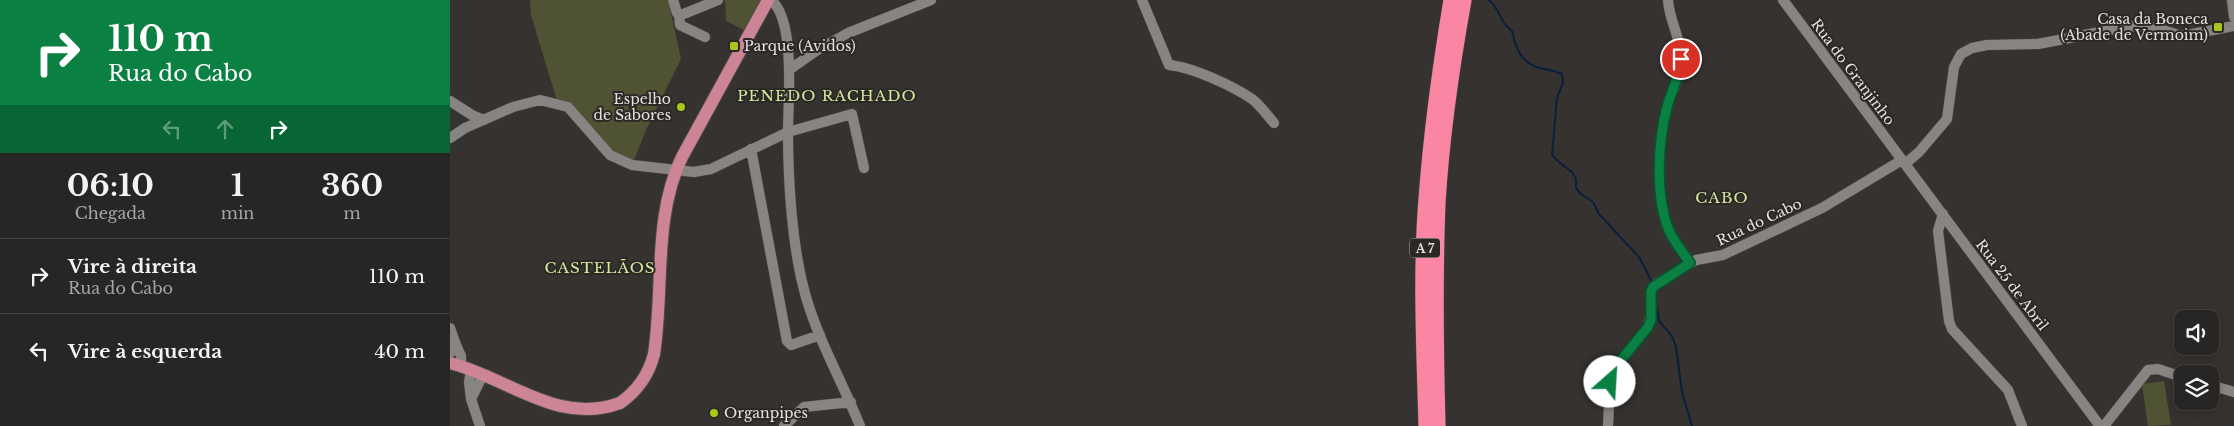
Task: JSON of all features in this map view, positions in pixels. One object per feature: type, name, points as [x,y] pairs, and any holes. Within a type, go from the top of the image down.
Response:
[{"type":"highway","name":"A 7","points":[[1438,426],[1435,325],[1438,201],[1451,0]]},
{"type":"highway","name":"A 7","points":[[1426,426],[1423,325],[1426,200],[1445,71],[1464,0]]},
{"type":"main road","points":[[466,369],[543,410],[568,416],[583,416],[602,412],[618,404],[634,392],[648,370],[654,354],[666,203],[675,171],[769,0]]},
{"type":"street","points":[[673,0],[677,14],[679,14],[680,25],[704,38]]},
{"type":"street","points":[[679,14],[718,0]]},
{"type":"street","points":[[769,0],[778,6],[784,21],[789,70],[788,132],[794,235],[806,296],[820,335],[860,426]]},
{"type":"street","points":[[789,70],[816,51],[848,33],[931,0]]},
{"type":"street","points":[[1142,0],[1169,64],[1180,66],[1211,78],[1254,100],[1274,123]]},
{"type":"street","points":[[1668,0],[1668,8],[1677,34],[1681,59],[1676,86],[1667,108],[1659,162],[1659,181],[1667,226],[1690,263]]},
{"type":"street","name":"Rua do Granjinho","points":[[1783,0],[1903,162]]},
{"type":"street","points":[[2232,0],[2234,17]]},
{"type":"street","name":"Rua do Cabo","points":[[1608,426],[1610,382],[1624,356],[1648,327],[1652,314],[1651,292],[1653,287],[1690,263],[1702,258],[1723,255],[1822,208],[1903,162],[1934,136],[1946,119],[1954,67],[1962,54],[1972,48],[1987,45],[2038,44],[2124,27],[2146,26],[2182,36],[2234,26]]},
{"type":"street","points":[[450,138],[513,107],[540,100],[568,107],[610,155],[632,165],[694,172],[711,169],[788,132],[852,114],[864,168]]},
{"type":"street","points":[[450,101],[484,120]]},
{"type":"street","points":[[751,150],[787,341],[791,345],[820,335]]},
{"type":"street","name":"Rua 25 de Abril","points":[[1903,162],[2102,426]]},
{"type":"street","points":[[1943,214],[1938,231],[1949,321],[1952,329],[2008,390],[2022,426]]},
{"type":"street","points":[[450,328],[453,349],[461,356],[466,369],[471,399],[480,426]]},
{"type":"street","points":[[2102,426],[2148,370],[2158,369],[2174,374]]},
{"type":"street","points":[[2219,388],[2234,392]]},
{"type":"street","points":[[784,426],[804,407],[851,402]]},
{"type":"green space","points":[[530,0],[668,0],[681,59],[646,130],[632,165],[610,155],[568,107],[558,104],[531,15]]},
{"type":"green space","points":[[725,0],[768,0],[750,33],[726,21]]},
{"type":"green space","points":[[2164,381],[2171,425],[2148,426],[2142,384]]},
{"type":"waterway","points":[[1489,0],[1512,31],[1520,54],[1528,62],[1539,68],[1562,74],[1563,83],[1557,98],[1552,155],[1572,172],[1576,179],[1576,188],[1593,202],[1599,214],[1639,257],[1652,282]]},
{"type":"waterway","points":[[1656,299],[1659,321],[1672,336],[1676,347],[1682,392],[1692,426]]},
{"type":"place","name":"Casa da Boneca (Abade de Vermoim)","points":[[2218,27]]},
{"type":"place","name":"Parque (Avidos)","points":[[734,46]]},
{"type":"place","name":"Espelho de Sabores","points":[[681,107]]},
{"type":"place","name":"Organpipes","points":[[714,413]]},
{"type":"district","name":"PENEDO RACHADO","points":[[827,95]]},
{"type":"district","name":"CABO","points":[[1722,197]]},
{"type":"district","name":"CASTELÃOS","points":[[600,267]]},
{"type":"route","points":[[1610,382],[1621,360],[1648,327],[1651,320],[1651,292],[1653,287],[1690,263],[1667,226],[1659,181],[1659,162],[1667,108],[1679,77],[1681,59]]}]
